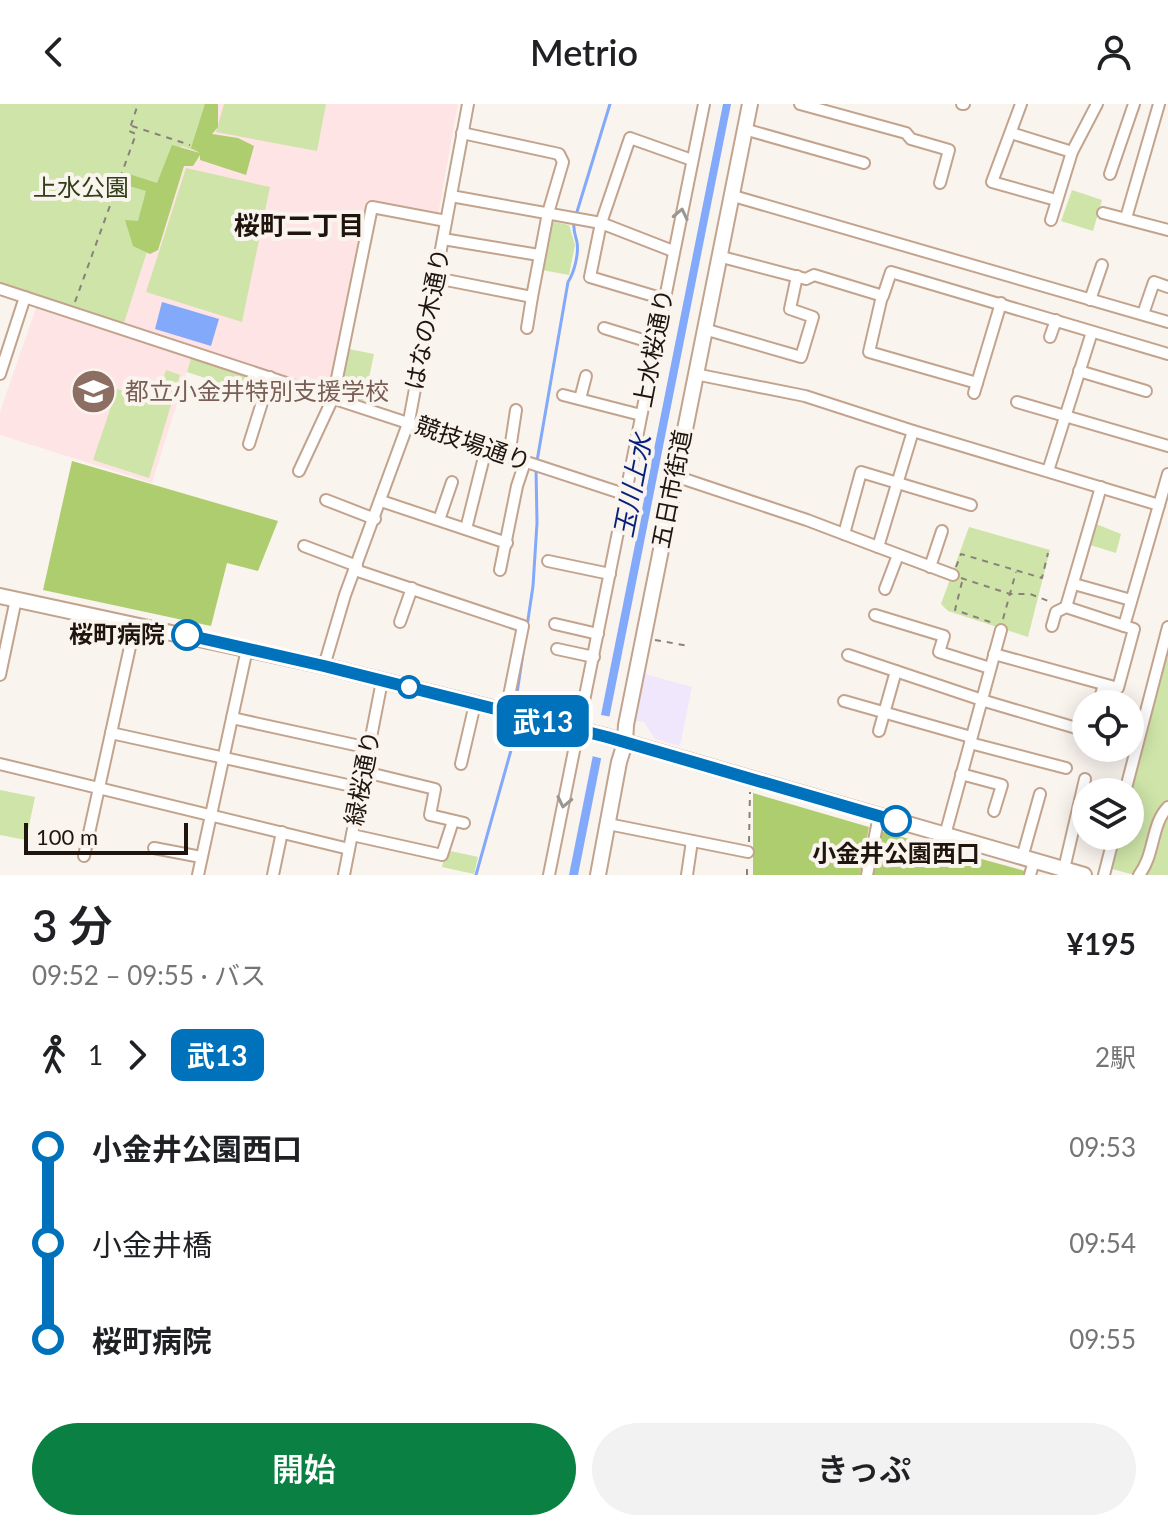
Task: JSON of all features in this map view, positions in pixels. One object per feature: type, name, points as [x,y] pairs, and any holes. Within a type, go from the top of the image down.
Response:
[{"type":"main road","name":"五日市街道","points":[[598,875],[625,743],[642,638],[750,104]]},
{"type":"main road","points":[[0,596],[324,666],[604,736],[945,835],[1029,865],[1084,875]]},
{"type":"street","name":"はなの木通り","points":[[324,666],[409,421],[468,104]]},
{"type":"street","name":"上水桜通り","points":[[549,875],[704,104]]},
{"type":"street","points":[[800,104],[906,133],[911,139],[949,150],[940,183]]},
{"type":"street","points":[[1021,104],[992,182],[1056,200]]},
{"type":"street","points":[[1051,220],[1072,152],[1095,107],[1082,104]]},
{"type":"street","points":[[1110,174],[1134,104]]},
{"type":"street","points":[[1126,218],[1159,104]]},
{"type":"street","points":[[744,129],[864,163]]},
{"type":"street","points":[[462,133],[559,154],[563,162],[548,213],[527,328]]},
{"type":"street","points":[[1011,133],[1072,152]]},
{"type":"street","points":[[664,299],[590,277],[601,223],[630,138],[692,160]]},
{"type":"street","points":[[730,195],[1168,322]]},
{"type":"street","points":[[451,196],[601,223],[673,251]]},
{"type":"street","points":[[299,471],[333,398],[372,207],[446,221]]},
{"type":"street","points":[[1103,213],[1168,230]]},
{"type":"street","points":[[443,239],[539,255]]},
{"type":"street","points":[[718,256],[806,279],[814,275],[882,296]]},
{"type":"street","points":[[1090,300],[1102,265]]},
{"type":"street","points":[[1001,303],[975,388],[869,352],[891,272],[1001,303],[1168,354]]},
{"type":"street","points":[[704,329],[801,357],[813,317],[790,309],[797,276]]},
{"type":"street","points":[[436,278],[532,297]]},
{"type":"street","points":[[1143,314],[1154,282],[1168,287]]},
{"type":"street","name":"競技場通り","points":[[0,289],[627,495]]},
{"type":"street","points":[[0,374],[4,347],[25,297]]},
{"type":"street","points":[[1050,337],[1056,320]]},
{"type":"street","points":[[604,328],[656,344]]},
{"type":"street","points":[[1048,471],[1092,332]]},
{"type":"street","points":[[1079,371],[1146,391]]},
{"type":"street","points":[[695,374],[805,396],[1159,505]]},
{"type":"street","points":[[580,399],[586,376]]},
{"type":"street","points":[[249,444],[270,377]]},
{"type":"street","points":[[563,395],[641,415]]},
{"type":"street","points":[[1017,402],[1168,446]]},
{"type":"street","points":[[509,456],[516,410]]},
{"type":"street","points":[[878,547],[913,431]]},
{"type":"street","points":[[466,529],[486,449]]},
{"type":"street","points":[[500,570],[517,486],[527,463]]},
{"type":"street","points":[[844,534],[861,472],[971,505]]},
{"type":"street","points":[[1124,626],[1168,474]]},
{"type":"street","points":[[675,476],[958,577]]},
{"type":"street","points":[[439,520],[452,482]]},
{"type":"street","points":[[1052,626],[1056,612],[1067,606],[1101,487]]},
{"type":"street","points":[[326,500],[375,519]]},
{"type":"street","points":[[381,501],[507,543]]},
{"type":"street","points":[[930,567],[942,531]]},
{"type":"street","points":[[304,546],[356,568],[523,626],[506,711]]},
{"type":"street","points":[[885,589],[898,555]]},
{"type":"street","points":[[548,561],[610,574]]},
{"type":"street","points":[[1074,584],[1131,600]]},
{"type":"street","points":[[400,622],[412,588]]},
{"type":"street","points":[[0,675],[4,637],[16,599]]},
{"type":"street","points":[[994,654],[1118,688],[1134,629],[1067,606]]},
{"type":"street","points":[[875,615],[944,636],[939,652],[990,668]]},
{"type":"street","points":[[84,848],[135,624]]},
{"type":"street","points":[[555,624],[598,634]]},
{"type":"street","points":[[1129,778],[1168,627]]},
{"type":"street","points":[[945,835],[1001,630]]},
{"type":"street","points":[[198,875],[247,649]]},
{"type":"street","points":[[557,649],[594,657]]},
{"type":"street","points":[[848,655],[1072,727]]},
{"type":"street","points":[[879,731],[896,671]]},
{"type":"street","name":"緑桜通り","points":[[344,875],[382,681]]},
{"type":"street","points":[[1102,690],[1104,685]]},
{"type":"street","points":[[844,701],[1066,768]]},
{"type":"street","points":[[461,764],[475,704]]},
{"type":"street","points":[[232,718],[369,748]]},
{"type":"street","points":[[111,733],[361,788]]},
{"type":"street","points":[[0,764],[349,849]]},
{"type":"street","points":[[352,835],[442,855],[459,822],[430,815],[435,789],[365,772]]},
{"type":"street","points":[[961,774],[1002,785],[994,811]]},
{"type":"street","points":[[1029,865],[1040,794]]},
{"type":"street","points":[[1139,875],[1148,864],[1163,828],[1161,814],[1168,807]]},
{"type":"street","points":[[867,875],[879,816]]},
{"type":"street","points":[[608,824],[748,852]]},
{"type":"street","points":[[273,875],[282,832]]},
{"type":"street","points":[[1064,869],[1072,835]]},
{"type":"street","points":[[687,875],[692,841]]},
{"type":"street","points":[[154,848],[201,857]]},
{"type":"street","points":[[1104,875],[1110,850]]},
{"type":"path","points":[[71,311],[136,134],[129,131],[138,104]]},
{"type":"path","points":[[131,125],[190,145]]},
{"type":"path","points":[[1017,570],[1002,626],[955,610],[961,554],[1017,570],[1042,578],[1048,553]]},
{"type":"path","points":[[958,577],[1010,594],[1030,594],[1067,606]]},
{"type":"path","points":[[642,638],[689,646]]},
{"type":"path","points":[[747,875],[751,779]]},
{"type":"shaded area","points":[[214,104],[458,104],[438,215],[369,201],[329,390],[124,323],[179,145]]},
{"type":"shaded area","name":"都立小金井特別支援学校","points":[[37,305],[191,358],[152,483],[0,435],[0,412]]},
{"type":"shaded area","points":[[642,673],[692,687],[680,746],[655,739],[644,722],[633,720]]},
{"type":"green space","name":"上水公園","points":[[0,104],[214,104],[199,152],[181,146],[124,323],[0,284]]},
{"type":"green space","points":[[205,104],[218,104],[218,127],[212,134],[238,138],[254,146],[246,175],[200,160],[200,155],[193,166],[184,166],[158,250],[150,254],[133,246],[125,220],[138,221],[146,191],[126,185],[126,180],[129,174],[157,183],[172,145],[200,153],[191,148]]},
{"type":"green space","points":[[224,104],[326,104],[317,151],[216,132]]},
{"type":"green space","points":[[186,168],[270,187],[242,322],[146,292]]},
{"type":"green space","points":[[1072,190],[1102,200],[1093,231],[1061,221]]},
{"type":"green space","points":[[551,223],[569,225],[575,245],[569,275],[542,270]]},
{"type":"green space","points":[[349,349],[374,354],[364,401],[343,396],[340,391]]},
{"type":"green space","points":[[191,358],[246,376],[241,390],[187,372]]},
{"type":"green space","points":[[166,370],[180,375],[149,478],[93,460],[117,389],[156,400]]},
{"type":"green space","points":[[72,461],[278,521],[258,571],[227,563],[211,626],[43,590]]},
{"type":"green space","points":[[1096,524],[1121,534],[1116,553],[1090,545]]},
{"type":"green space","points":[[969,527],[1050,550],[1028,637],[948,611],[941,604]]},
{"type":"green space","points":[[1168,652],[1168,875],[1134,875],[1109,868],[1114,850],[1144,850],[1144,778],[1134,778],[1138,762],[1144,762],[1144,740]]},
{"type":"green space","points":[[0,790],[35,797],[26,840],[0,835]]},
{"type":"green space","points":[[753,793],[869,827],[860,875],[753,875]]},
{"type":"green space","points":[[880,831],[1025,871],[1024,875],[870,875]]},
{"type":"green space","points":[[446,850],[478,857],[474,874],[442,867]]},
{"type":"water","points":[[723,104],[731,104],[578,875],[569,875]]},
{"type":"water","points":[[162,302],[219,319],[211,346],[155,329]]},
{"type":"pier","points":[[596,714],[612,717],[604,759],[588,755]]},
{"type":"waterway","points":[[576,215],[610,104]]},
{"type":"waterway","points":[[537,461],[568,282],[577,258],[574,222]]},
{"type":"waterway","points":[[516,700],[533,586],[536,468]]},
{"type":"waterway","points":[[476,875],[515,727]]},
{"type":"bus line","name":"武13","points":[[187,635],[607,737],[896,821]]},
{"type":"place","name":"都立小金井特別支援学校","points":[[94,392]]},
{"type":"place","name":"桜町病院","points":[[187,635]]},
{"type":"place","name":"小金井公園西口","points":[[896,821]]},
{"type":"district","name":"桜町二丁目","points":[[299,226]]},
{"type":"water label","name":"玉川上水","points":[[633,486]]}]
